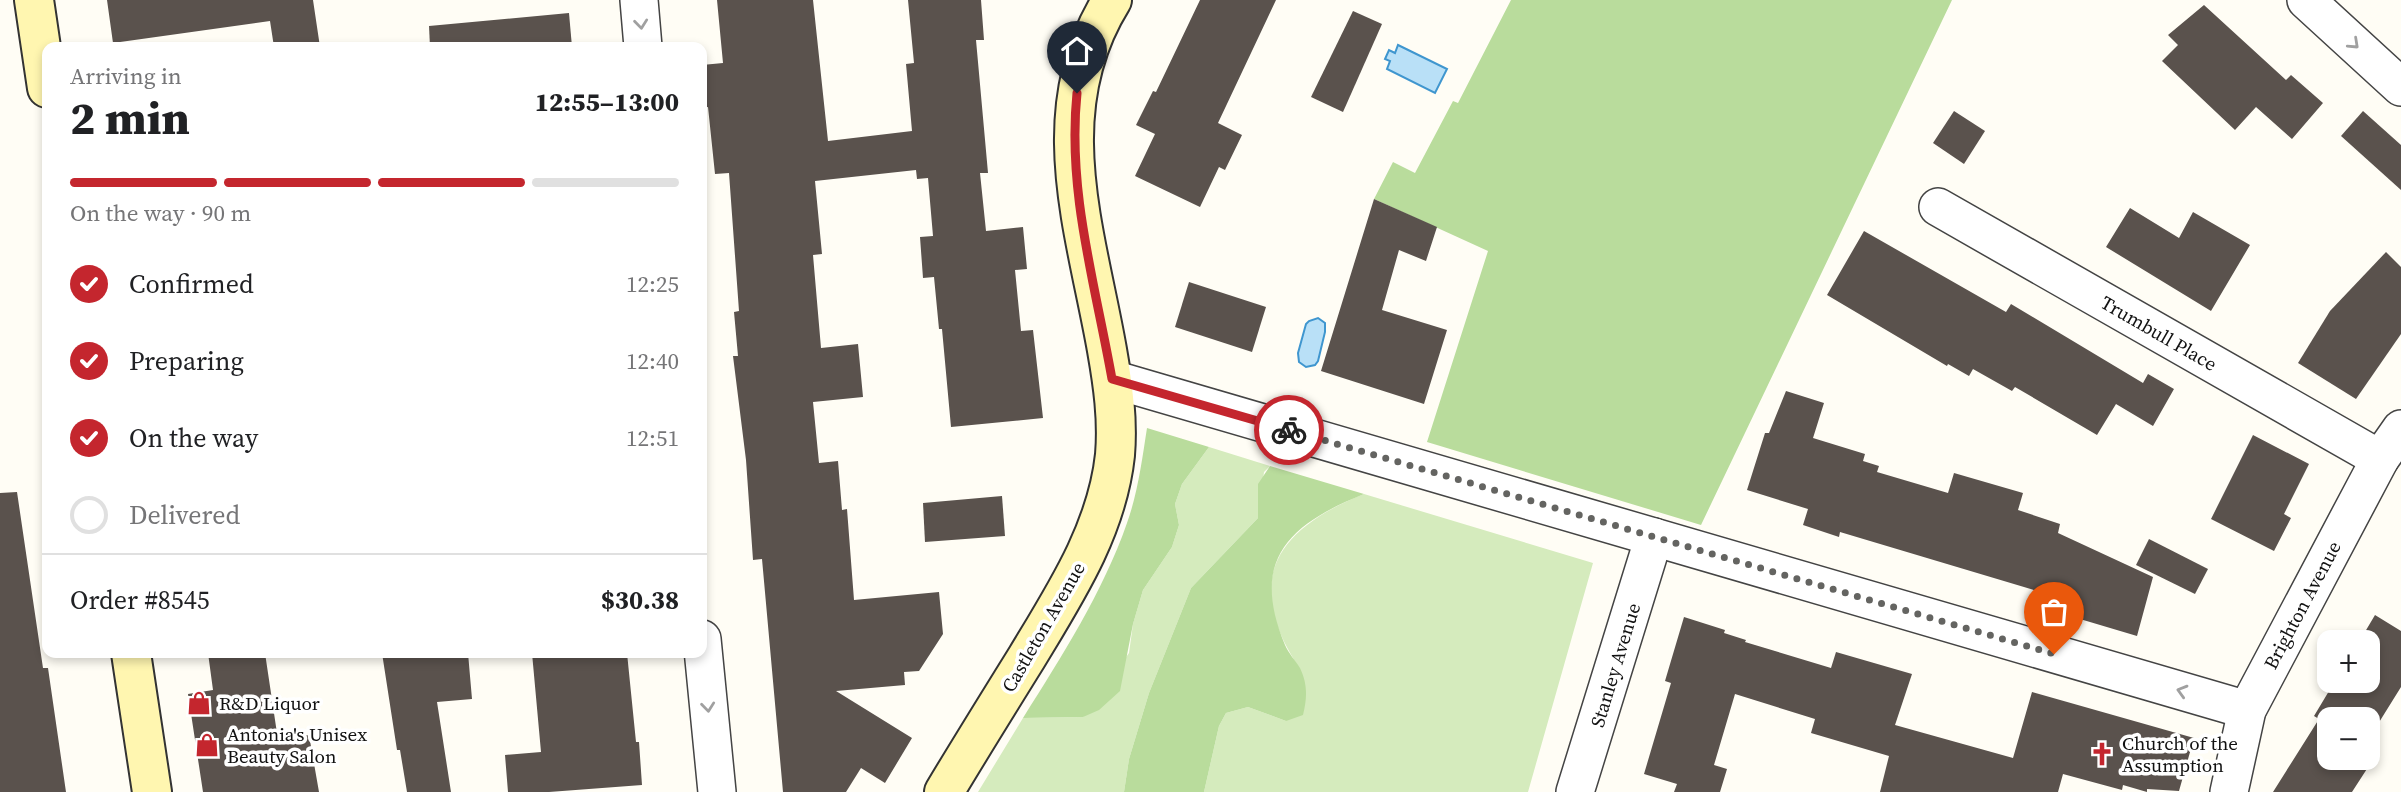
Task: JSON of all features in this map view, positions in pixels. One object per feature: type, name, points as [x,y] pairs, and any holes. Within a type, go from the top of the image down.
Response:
[{"type":"street","points":[[34,0],[42,54]]},
{"type":"street","points":[[639,0],[643,42]]},
{"type":"street","name":"Castleton Avenue","points":[[944,792],[1078,572],[1105,501],[1115,456],[1112,379],[1077,192],[1073,138],[1081,71],[1096,30],[1112,0]]},
{"type":"street","points":[[2306,0],[2401,87]]},
{"type":"street","name":"Trumbull Place","points":[[1938,207],[2380,458]]},
{"type":"street","points":[[1112,379],[2247,710]]},
{"type":"street","name":"Brighton Avenue","points":[[2230,792],[2247,710],[2380,458],[2401,429]]},
{"type":"street","name":"Stanley Avenue","points":[[1575,792],[1654,537]]},
{"type":"street","points":[[132,658],[152,792]]},
{"type":"street","points":[[704,658],[717,792]]},
{"type":"green space","points":[[1511,0],[1952,0],[1701,525],[1427,442],[1488,251],[1374,199],[1393,162],[1415,173],[1453,101],[1458,103]]},
{"type":"green space","points":[[1147,428],[1209,447],[1182,484],[1175,504],[1179,525],[1172,547],[1143,590],[1133,624],[1120,691],[1099,710],[1083,717],[1023,718],[1081,623],[1117,549],[1134,500]]},
{"type":"green space","points":[[1209,447],[1270,466],[1264,472],[1258,518],[1191,588],[1149,693],[1129,759],[1124,792],[978,792],[1023,718],[1083,717],[1129,653],[1133,624],[1143,590],[1172,547],[1179,525],[1175,504],[1182,484]]},
{"type":"green space","points":[[1270,466],[1364,494],[1314,519],[1296,533],[1274,568],[1272,590],[1275,616],[1285,645],[1300,668],[1306,686],[1303,715],[1286,721],[1248,707],[1226,713],[1219,726],[1204,792],[1124,792],[1129,759],[1149,693],[1191,588],[1258,518],[1258,484]]},
{"type":"green space","points":[[1364,494],[1593,563],[1528,792],[1204,792],[1219,726],[1226,713],[1248,707],[1286,721],[1300,669],[1282,638],[1273,610],[1271,585],[1276,562],[1289,542],[1308,524],[1333,508]]},
{"type":"water","points":[[1398,45],[1447,69],[1435,93],[1387,69],[1390,61],[1385,59],[1389,50],[1395,53]]},
{"type":"water","points":[[1318,318],[1325,323],[1325,332],[1318,361],[1315,365],[1306,367],[1299,362],[1298,353],[1306,324]]},
{"type":"building","points":[[107,0],[313,0],[319,42],[273,42],[270,21],[113,42]]},
{"type":"building","points":[[717,0],[813,0],[828,141],[912,131],[906,64],[914,63],[908,0],[981,0],[984,40],[976,40],[988,173],[980,173],[986,231],[1023,227],[1027,269],[1015,270],[1021,331],[1033,330],[1043,418],[951,427],[934,277],[923,278],[920,237],[933,236],[928,178],[917,179],[916,170],[815,181],[822,254],[813,255],[821,348],[858,344],[863,397],[813,402],[819,463],[838,461],[842,510],[847,509],[854,600],[939,592],[943,634],[919,671],[904,672],[905,685],[836,691],[912,738],[885,783],[861,768],[846,792],[783,792],[762,559],[753,560],[746,460],[733,356],[738,356],[734,312],[739,311],[729,173],[715,174],[707,107],[707,65],[723,63]]},
{"type":"building","points":[[1200,0],[1276,0],[1218,123],[1242,135],[1225,170],[1219,167],[1200,207],[1135,176],[1155,134],[1136,125],[1153,91],[1156,92]]},
{"type":"building","points":[[2204,5],[2286,80],[2291,75],[2323,103],[2292,139],[2256,107],[2235,130],[2162,61],[2178,45],[2168,35]]},
{"type":"building","points":[[1353,11],[1382,24],[1343,112],[1311,97]]},
{"type":"building","points":[[569,13],[572,42],[430,42],[429,26]]},
{"type":"building","points":[[1954,111],[1985,131],[1964,164],[1933,143]]},
{"type":"building","points":[[2363,111],[2401,145],[2401,190],[2341,136]]},
{"type":"building","points":[[1374,199],[1437,227],[1426,261],[1399,250],[1382,310],[1447,330],[1424,404],[1321,371]]},
{"type":"building","points":[[2130,208],[2179,238],[2193,212],[2250,245],[2211,311],[2106,247]]},
{"type":"building","points":[[1864,231],[2006,312],[2011,304],[2143,383],[2148,374],[2174,389],[2153,426],[2116,404],[2097,435],[2015,387],[2012,391],[1973,369],[1969,376],[1948,364],[1947,366],[1827,295]]},
{"type":"building","points":[[2386,252],[2401,267],[2401,334],[2356,399],[2298,363],[2330,311]]},
{"type":"building","points":[[1189,282],[1266,307],[1252,352],[1175,327]]},
{"type":"building","points":[[1786,391],[1824,403],[1813,438],[1865,454],[1863,461],[1879,466],[1877,472],[1948,493],[1954,473],[2023,493],[2018,510],[2060,524],[2058,533],[2153,577],[2137,636],[2043,608],[2047,594],[1840,532],[1839,537],[1803,525],[1808,509],[1747,490],[1765,433],[1769,433]]},
{"type":"building","points":[[2253,435],[2309,464],[2284,514],[2291,518],[2274,551],[2211,519]]},
{"type":"building","points":[[17,492],[43,668],[48,668],[66,792],[0,792],[0,493]]},
{"type":"building","points":[[1002,496],[1005,536],[925,542],[923,503]]},
{"type":"building","points":[[2149,539],[2208,569],[2195,594],[2136,565]]},
{"type":"building","points":[[2375,615],[2401,631],[2401,687],[2380,721],[2380,707],[2319,707],[2328,693],[2380,693],[2380,630],[2366,630]]},
{"type":"building","points":[[1684,617],[1725,630],[1724,633],[1746,640],[1745,642],[1831,668],[1836,652],[1912,674],[1895,725],[2013,758],[2032,692],[2194,738],[2179,791],[2147,789],[2147,792],[2123,785],[2122,790],[2063,774],[2058,792],[1880,792],[1889,756],[1811,733],[1815,719],[1735,694],[1714,765],[1727,769],[1720,792],[1674,792],[1677,784],[1644,774],[1671,683],[1665,681]]},
{"type":"building","points":[[209,658],[266,658],[278,740],[309,735],[319,792],[203,792],[188,694],[213,690]]},
{"type":"building","points":[[383,658],[468,658],[472,699],[437,702],[451,792],[407,792],[400,750],[397,750]]},
{"type":"building","points":[[532,658],[628,658],[642,785],[549,792],[508,792],[505,755],[541,752]]},
{"type":"building","points":[[2317,722],[2317,770],[2366,770],[2352,792],[2273,792]]},
{"type":"way so far","points":[[1289,430],[2054,654]]},
{"type":"place","name":"R&D Liquor","points":[[199,703]]},
{"type":"place","name":"Antonia's Unisex Beauty Salon","points":[[207,745]]},
{"type":"place","name":"Church of the Assumption","points":[[2102,754]]},
{"type":"route","points":[[1077,93],[1073,158],[1077,192],[1112,379],[1289,430]]}]
